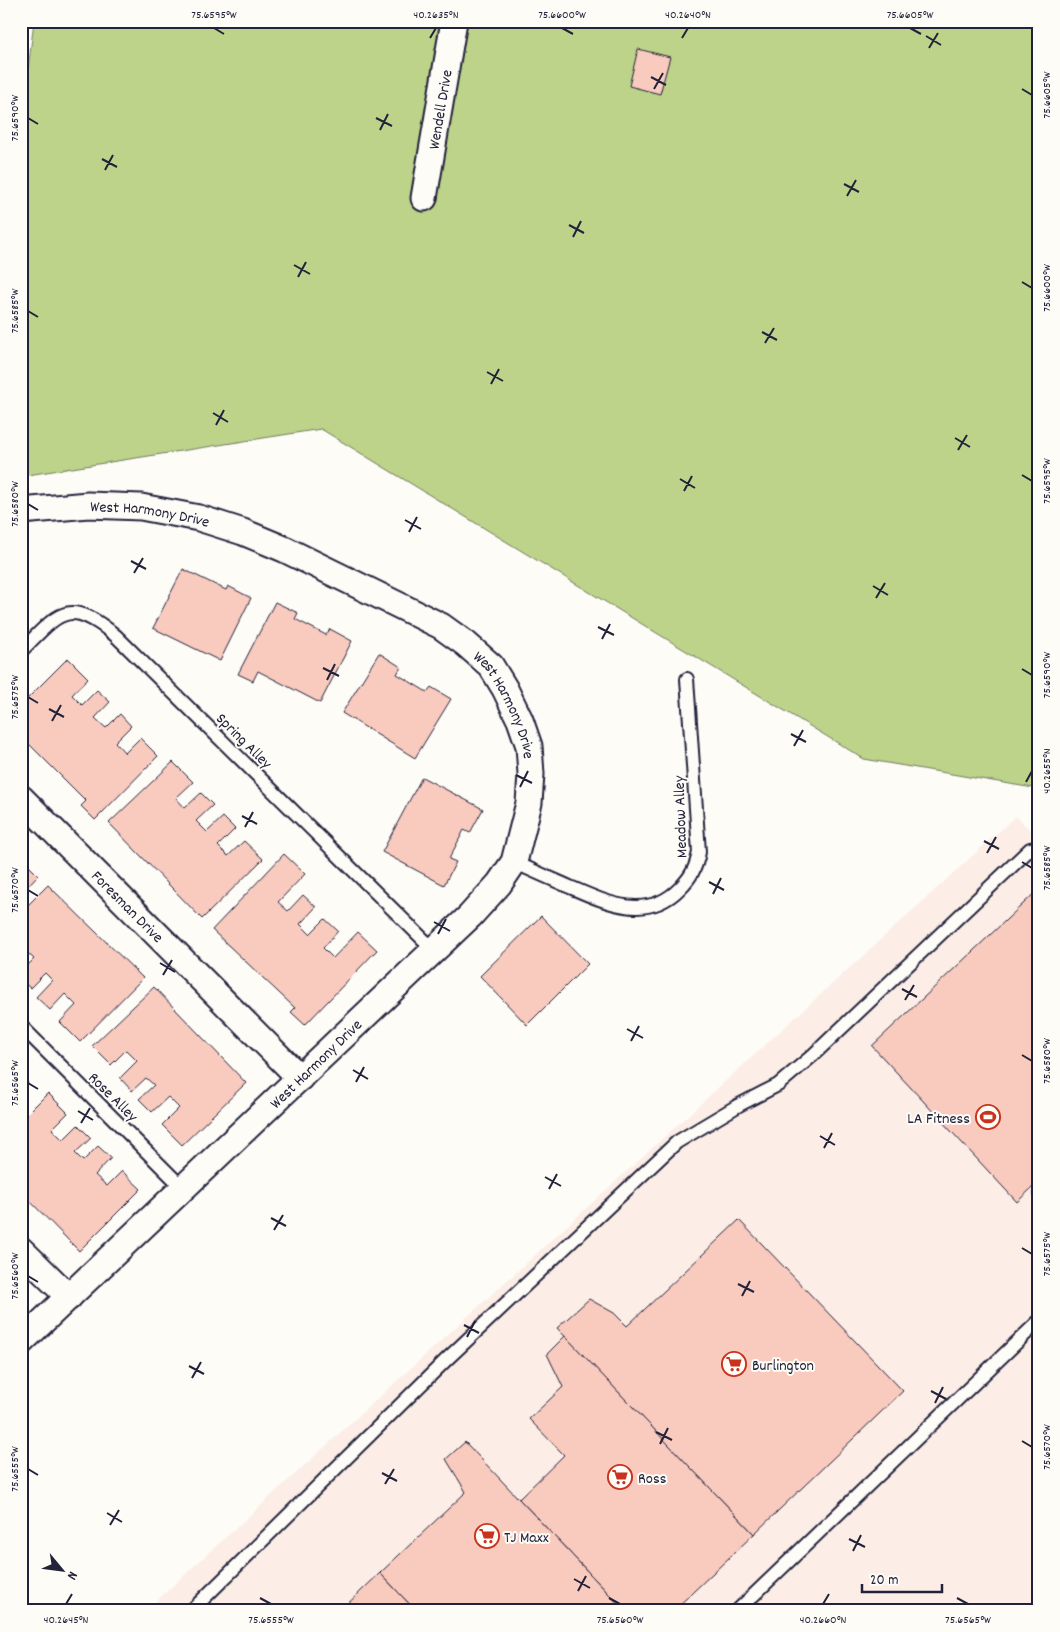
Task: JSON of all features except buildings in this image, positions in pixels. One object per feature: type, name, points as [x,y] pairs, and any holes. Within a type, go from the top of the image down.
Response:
[{"type":"street","name":"Wendell Drive","points":[[424,198],[454,21]]},
{"type":"street","name":"West Harmony Drive","points":[[21,511],[88,505],[142,507],[199,518],[243,532],[284,550],[441,626],[466,644],[491,666],[505,688],[520,720],[529,746],[531,774],[529,803],[514,862],[499,884],[470,916],[21,1342]]},
{"type":"street","name":"Foresman Drive","points":[[21,798],[300,1078]]},
{"type":"street","points":[[21,1250],[69,1297]]},
{"type":"lane","name":"Spring Alley","points":[[21,651],[52,621],[65,613],[80,614],[92,618],[104,626],[434,950]]},
{"type":"lane","name":"Meadow Alley","points":[[514,862],[604,902],[624,907],[641,907],[659,903],[674,895],[690,879],[696,867],[699,852],[687,678]]},
{"type":"lane","points":[[191,1611],[446,1360],[677,1142],[739,1105],[778,1085],[812,1056],[1030,849],[1039,847]]},
{"type":"lane","name":"Rose Alley","points":[[21,1026],[183,1188]]},
{"type":"lane","points":[[737,1611],[1039,1321]]},
{"type":"shaded area","points":[[1016,816],[1039,839],[1039,1611],[145,1611]]},
{"type":"green space","points":[[34,21],[1039,21],[1039,789],[864,759],[321,429],[21,476],[21,127]]},
{"type":"place","name":"LA Fitness","points":[[988,1117]]},
{"type":"place","name":"Burlington","points":[[734,1364]]},
{"type":"place","name":"Ross","points":[[620,1477]]},
{"type":"place","name":"TJ Maxx","points":[[487,1536]]}]
